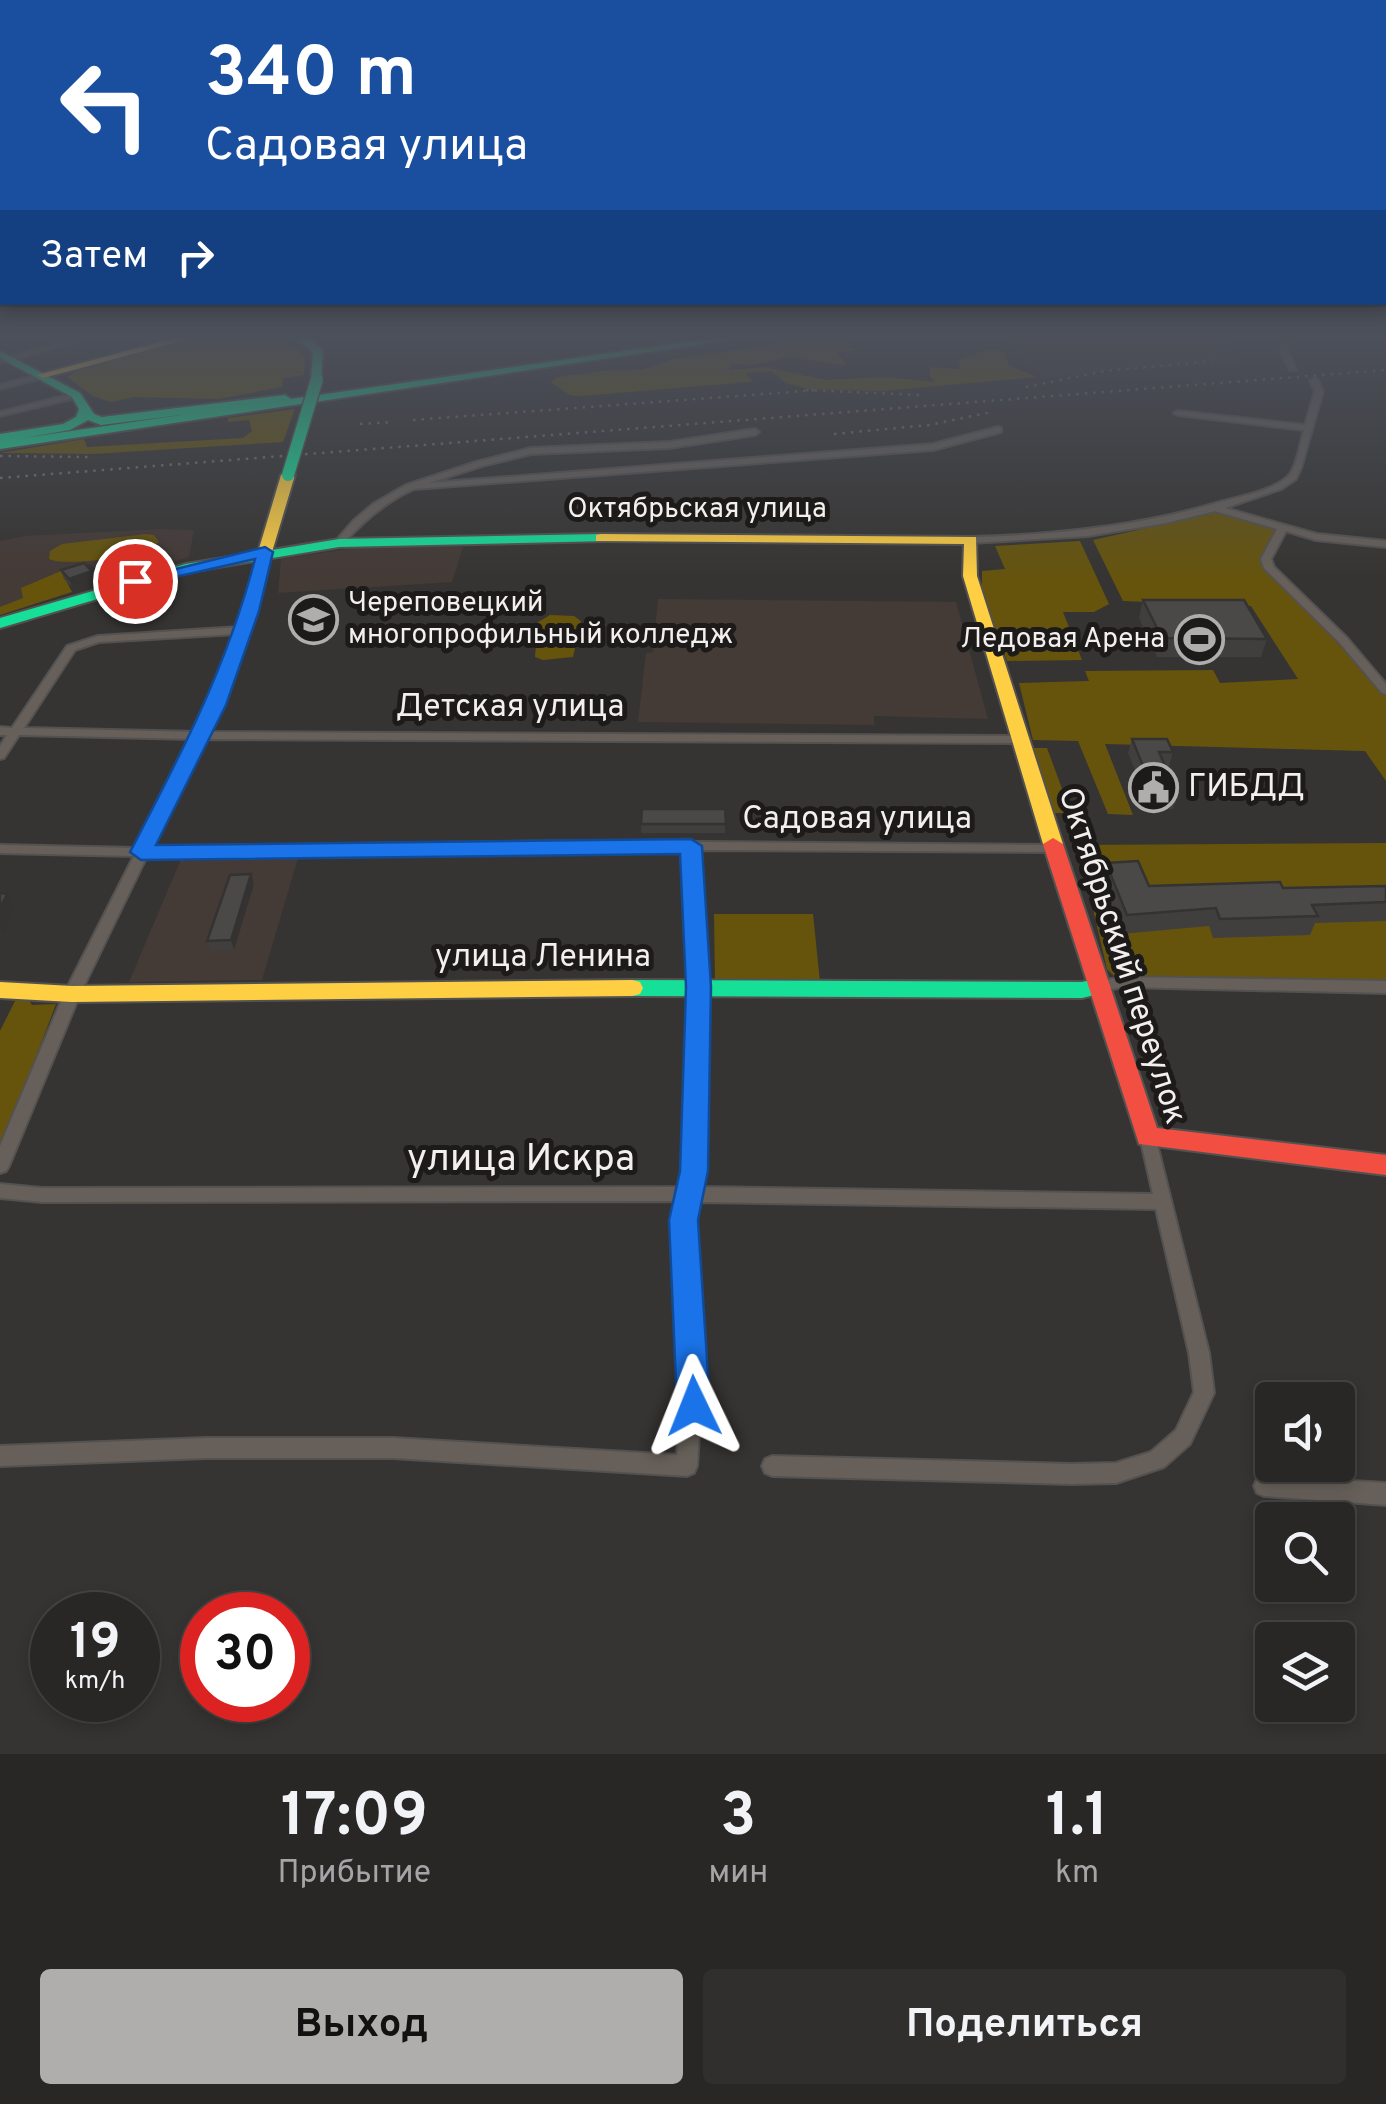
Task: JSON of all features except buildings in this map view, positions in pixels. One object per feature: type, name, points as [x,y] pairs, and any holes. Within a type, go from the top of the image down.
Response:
[{"type":"main road","points":[[0,441],[71,426],[82,417]]},
{"type":"main road","points":[[91,417],[107,421],[141,417]]},
{"type":"main road","points":[[0,441],[164,417]]},
{"type":"main road","points":[[0,441],[173,417]]},
{"type":"main road","points":[[265,552],[306,417]]},
{"type":"main road","name":"Октябрьская улица","points":[[0,623],[161,574],[265,552],[339,543],[523,536],[971,540]]},
{"type":"main road","name":"Октябрьский переулок","points":[[971,540],[970,576],[995,666],[1148,1137]]},
{"type":"main road","name":"улица Ленина","points":[[0,990],[72,994],[698,987],[1082,990],[1099,986]]},
{"type":"main road","points":[[1148,1137],[1386,1164]]},
{"type":"street","points":[[1211,417],[1307,428]]},
{"type":"street","name":"Октябрьская улица","points":[[971,540],[1082,536],[1263,493],[1289,481],[1297,468],[1311,417]]},
{"type":"street","points":[[408,488],[933,447],[998,430]]},
{"type":"street","points":[[339,543],[351,529],[408,488],[531,450],[669,445],[754,432]]},
{"type":"street","points":[[1212,506],[1316,538],[1386,544]]},
{"type":"street","points":[[1282,529],[1266,559],[1269,568],[1343,640],[1386,691]]},
{"type":"street","points":[[0,1166],[72,994],[202,734],[244,630],[265,552]]},
{"type":"street","points":[[0,754],[7,732],[65,652],[87,641],[244,630]]},
{"type":"street","name":"Детская улица","points":[[7,732],[1021,738]]},
{"type":"street","points":[[0,1456],[206,1448],[393,1448],[688,1466],[694,1406],[684,1220],[694,1171],[698,987],[691,846]]},
{"type":"street","name":"Садовая улица","points":[[0,849],[141,852],[691,846],[1054,848]]},
{"type":"street","name":"улица Ленина","points":[[1099,986],[1124,982],[1386,987]]},
{"type":"street","name":"Октябрьский переулок","points":[[772,1466],[1116,1473],[1157,1460],[1182,1437],[1204,1393],[1199,1353],[1148,1137]]},
{"type":"street","name":"улица Искра","points":[[0,1192],[690,1194],[1164,1202]]},
{"type":"street","points":[[1264,1486],[1386,1494]]},
{"type":"shaded area","points":[[292,417],[283,442],[93,454],[0,453],[84,439],[87,447],[243,438],[252,431],[249,420],[228,422],[228,418]]},
{"type":"shaded area","points":[[1218,512],[1281,531],[1266,567],[1386,695],[1386,781],[1365,751],[1105,744],[1133,815],[1108,814],[1078,741],[1033,740],[1019,683],[1089,681],[1085,671],[1213,670],[1220,683],[1298,679],[1251,606],[1123,601],[1093,540]]},
{"type":"shaded area","points":[[194,530],[189,557],[114,580],[89,564],[51,576],[65,593],[0,613],[0,541],[26,536]]},
{"type":"shaded area","points":[[154,535],[159,542],[139,552],[88,561],[49,559],[50,551],[62,544]]},
{"type":"shaded area","points":[[1080,541],[1109,604],[1094,612],[1063,612],[1082,660],[1007,661],[982,590],[982,571],[1005,569],[995,546]]},
{"type":"shaded area","points":[[363,547],[463,547],[452,582],[278,593],[281,559]]},
{"type":"shaded area","points":[[61,571],[72,592],[0,615],[0,607],[23,598],[21,588]]},
{"type":"shaded area","points":[[658,599],[956,602],[988,719],[874,716],[874,725],[638,722],[646,653],[653,652]]},
{"type":"shaded area","points":[[550,615],[574,616],[581,621],[573,657],[535,657],[538,622]]},
{"type":"shaded area","points":[[1033,748],[1047,748],[1071,813],[1052,813]]},
{"type":"shaded area","points":[[1386,843],[1386,981],[1114,976],[1107,969],[1078,845]]},
{"type":"shaded area","points":[[298,858],[262,980],[129,982],[181,859]]},
{"type":"shaded area","points":[[714,914],[813,914],[820,982],[715,982]]},
{"type":"shaded area","points":[[28,999],[32,1005],[56,1004],[0,1151],[0,1031],[15,1001]]},
{"type":"railway","points":[[413,420],[455,417]]},
{"type":"railway","points":[[0,478],[785,417]]},
{"type":"railway","points":[[834,434],[929,425],[968,417]]},
{"type":"railway","points":[[360,424],[393,422]]},
{"type":"railway","points":[[0,456],[90,457]]},
{"type":"traffic: fast","points":[[0,438],[66,427],[83,417]]},
{"type":"traffic: fast","points":[[91,417],[101,421],[136,417]]},
{"type":"traffic: fast","points":[[0,445],[194,417]]},
{"type":"traffic: fast","points":[[288,475],[306,417]]},
{"type":"traffic: fast","points":[[0,623],[186,568],[339,543],[601,538]]},
{"type":"traffic: fast","points":[[632,988],[1082,990],[1099,986]]},
{"type":"traffic: slow","points":[[265,552],[288,475]]},
{"type":"traffic: slow","points":[[601,538],[971,540],[970,576],[1053,844]]},
{"type":"traffic: slow","points":[[0,990],[72,994],[632,988]]},
{"type":"traffic: jam","points":[[1053,844],[1148,1137],[1386,1165]]},
{"type":"place","name":"Череповецкий многопрофильный колледж","points":[[313,620]]},
{"type":"place","name":"Ледовая Арена","points":[[1200,640]]},
{"type":"place","name":"ГИБДД","points":[[1153,788]]},
{"type":"route","points":[[135,581],[265,552],[250,611],[216,705],[141,852],[691,846],[698,987],[694,1171],[684,1220],[694,1406]]}]
